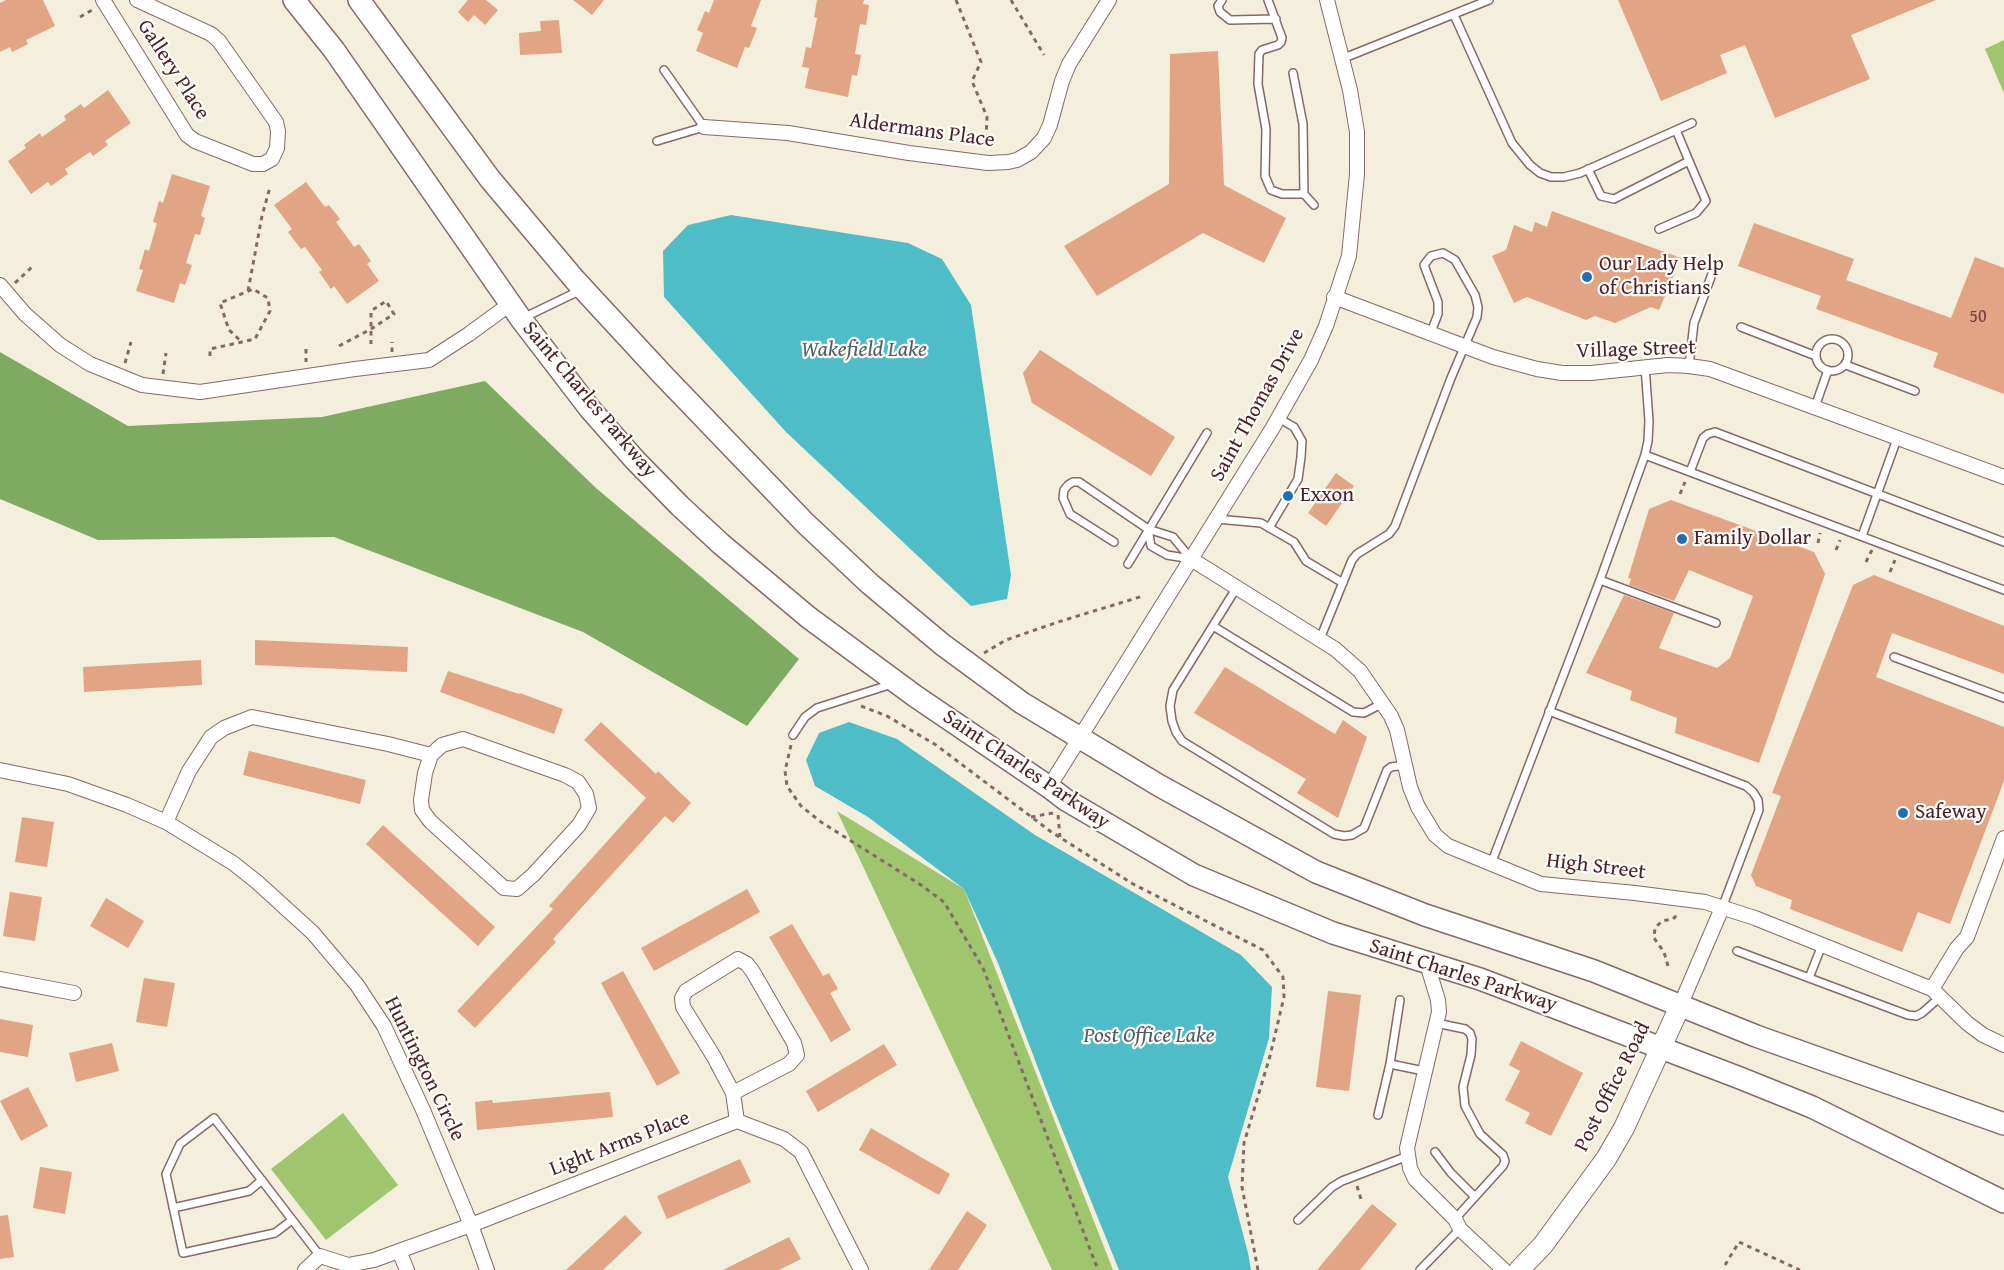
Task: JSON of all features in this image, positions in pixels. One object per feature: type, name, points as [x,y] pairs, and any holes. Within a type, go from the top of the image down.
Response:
[{"type":"main road","name":"Saint Charles Parkway","points":[[294,0],[334,50],[516,311],[590,409],[680,506],[721,544],[808,617],[896,683],[1049,786],[1066,800],[1194,875],[1333,933],[1480,979],[1812,1107],[2004,1202]]},
{"type":"main road","points":[[359,0],[490,178],[583,289],[805,523],[870,585],[1022,703],[1160,786],[1316,872],[1425,915],[1594,971],[1756,1036],[2004,1124]]},
{"type":"street","name":"Gallery Place","points":[[103,0],[187,135],[195,141],[253,164],[263,164],[272,159],[277,150],[278,135],[274,117],[219,41],[211,34],[137,0]]},
{"type":"street","name":"Aldermans Place","points":[[704,127],[788,133],[909,153],[988,163],[1017,160],[1031,152],[1044,138],[1069,64],[1109,0]]},
{"type":"street","name":"Saint Thomas Drive","points":[[1049,786],[1278,418],[1311,360],[1326,326],[1349,256],[1357,174],[1357,132],[1344,58],[1327,0]]},
{"type":"street","points":[[2,288],[25,314],[60,345],[90,364],[142,385],[200,392],[429,360],[469,334],[516,311]]},
{"type":"street","name":"Village Street","points":[[1334,297],[1492,357],[1537,369],[1562,373],[1591,373],[1645,366],[1689,366],[1710,369],[2004,477]]},
{"type":"street","name":"High Street","points":[[1191,559],[1320,639],[1348,658],[1360,671],[1383,703],[1397,730],[1410,787],[1418,807],[1435,835],[1448,846],[1540,884],[1635,892],[1705,902],[1755,918],[1936,993],[1983,1035],[2004,1045]]},
{"type":"street","points":[[166,822],[189,771],[211,737],[224,728],[252,717],[275,720],[431,755]]},
{"type":"street","points":[[463,739],[565,774],[583,788],[588,801],[586,815],[523,885],[517,888],[504,888],[425,816],[421,800],[425,773],[431,755],[442,745],[463,739]]},
{"type":"street","name":"Huntington Circle","points":[[0,770],[68,784],[166,822],[214,850],[257,882],[313,933],[357,985],[384,1026],[423,1110],[471,1225],[487,1270]]},
{"type":"street","points":[[1936,993],[1957,948],[1967,937],[2004,838]]},
{"type":"street","name":"Post Office Road","points":[[1519,1270],[1543,1245],[1606,1159],[1629,1118],[1722,908]]},
{"type":"street","points":[[733,1093],[789,1064],[797,1055],[794,1043],[753,972],[747,964],[738,959],[686,992],[681,998],[683,1007],[733,1093],[737,1121],[795,1146],[806,1160],[861,1270]]},
{"type":"street","points":[[1427,964],[1438,1000],[1439,1012],[1407,1148],[1410,1168],[1415,1179],[1504,1270]]},
{"type":"street","points":[[0,980],[74,993]]},
{"type":"street","name":"Light Arms Place","points":[[357,1267],[737,1121]]},
{"type":"street","points":[[399,1251],[407,1270]]},
{"type":"street","points":[[305,1270],[320,1256],[337,1263],[357,1267]]},
{"type":"lane","points":[[1222,0],[1218,6],[1220,12],[1230,20],[1275,19]]},
{"type":"lane","points":[[1268,0],[1282,38],[1281,42],[1258,54],[1258,84],[1266,129],[1265,176],[1271,190],[1282,194],[1304,194]]},
{"type":"lane","points":[[1344,58],[1489,0]]},
{"type":"lane","points":[[1454,15],[1502,123],[1521,155],[1540,173],[1551,177],[1564,177],[1588,169],[1692,123]]},
{"type":"lane","points":[[657,141],[704,127],[664,70]]},
{"type":"lane","points":[[1293,73],[1303,124],[1304,194],[1314,206]]},
{"type":"lane","points":[[1659,229],[1696,213],[1706,201],[1677,130]]},
{"type":"lane","points":[[1588,169],[1601,196],[1614,199],[1689,161]]},
{"type":"lane","points":[[1320,639],[1352,560],[1357,554],[1389,534],[1395,526],[1451,378],[1478,317],[1475,294],[1455,261],[1443,253],[1431,256],[1424,265],[1438,302],[1438,314],[1431,332]]},
{"type":"lane","points":[[1689,366],[1694,323],[1712,274]]},
{"type":"lane","points":[[516,311],[583,289]]},
{"type":"lane","points":[[1740,327],[1816,356]]},
{"type":"lane","points":[[1846,365],[1848,352],[1842,341],[1836,339],[1824,341],[1819,345],[1816,356],[1818,363],[1828,370],[1835,371],[1846,365],[1915,391]]},
{"type":"lane","points":[[1491,864],[1600,580],[1645,455],[1649,421],[1645,366]]},
{"type":"lane","points":[[1815,407],[1828,370]]},
{"type":"lane","points":[[1269,528],[1298,479],[1301,457],[1302,441],[1294,427],[1278,418]]},
{"type":"lane","points":[[1690,472],[1703,438],[1715,432],[2004,542]]},
{"type":"lane","points":[[1128,564],[1207,433]]},
{"type":"lane","points":[[1862,536],[1898,439]]},
{"type":"lane","points":[[1645,455],[2004,590]]},
{"type":"lane","points":[[1114,542],[1070,514],[1063,498],[1064,490],[1068,485],[1079,482],[1149,529],[1173,537],[1191,559]]},
{"type":"lane","points":[[1216,519],[1261,523],[1294,542],[1306,561],[1343,583]]},
{"type":"lane","points":[[1149,529],[1151,546],[1167,555],[1191,559]]},
{"type":"lane","points":[[1600,580],[1716,623]]},
{"type":"lane","points":[[1237,587],[1173,690],[1170,706],[1172,721],[1182,741],[1334,834],[1344,837],[1352,836],[1364,828],[1387,770],[1391,767],[1405,765]]},
{"type":"lane","points":[[1213,626],[1353,712],[1364,713],[1383,703]]},
{"type":"lane","points":[[1894,657],[2004,698]]},
{"type":"lane","points":[[793,735],[805,717],[817,708],[896,683]]},
{"type":"lane","points":[[1549,711],[1746,786],[1753,792],[1758,800],[1759,810],[1722,908]]},
{"type":"lane","points":[[1809,978],[1822,945]]},
{"type":"lane","points":[[1737,951],[1908,1015],[1916,1016],[1922,1013],[1936,993]]},
{"type":"lane","points":[[1378,1115],[1390,1064],[1400,1000]]},
{"type":"lane","points":[[1420,1270],[1505,1161],[1503,1155],[1480,1134],[1465,1106],[1463,1087],[1471,1055],[1470,1033],[1465,1029],[1436,1023]]},
{"type":"lane","points":[[1390,1064],[1424,1071]]},
{"type":"lane","points":[[292,1220],[275,1233],[183,1253],[166,1174],[180,1144],[214,1118],[320,1256]]},
{"type":"lane","points":[[1435,1152],[1451,1173],[1475,1197]]},
{"type":"lane","points":[[1298,1220],[1332,1187],[1342,1181],[1408,1156]]},
{"type":"lane","points":[[173,1208],[249,1191],[262,1180]]},
{"type":"path","points":[[956,0],[981,62],[972,81],[987,117],[986,137]]},
{"type":"path","points":[[1011,0],[1044,55]]},
{"type":"path","points":[[248,291],[262,216],[270,187]]},
{"type":"path","points":[[2,288],[33,266]]},
{"type":"path","points":[[210,356],[210,349],[242,342],[255,339],[270,311],[268,298],[253,289],[220,303],[229,330],[242,342]]},
{"type":"path","points":[[339,346],[371,329],[394,314],[386,301],[371,311],[371,329],[371,344]]},
{"type":"path","points":[[121,377],[131,342]]},
{"type":"path","points":[[162,388],[166,353]]},
{"type":"path","points":[[1836,550],[1841,536]]},
{"type":"path","points":[[1866,562],[1873,549]]},
{"type":"path","points":[[964,660],[983,653],[1006,640],[1143,596]]},
{"type":"path","points":[[845,700],[887,716],[936,745],[1031,817],[1133,884],[1263,950],[1283,977],[1284,997],[1270,1056],[1244,1143],[1242,1187],[1258,1270]]},
{"type":"path","points":[[793,735],[785,771],[787,786],[801,806],[821,822],[944,902],[983,968],[1098,1270]]},
{"type":"path","points":[[1031,817],[1057,812],[1060,837]]},
{"type":"path","points":[[1668,966],[1664,952],[1654,938],[1655,928],[1662,921],[1673,919],[1681,910]]},
{"type":"path","points":[[1725,1265],[1739,1242],[1800,1270]]},
{"type":"green space","points":[[2004,40],[2004,93],[1985,49]]},
{"type":"green space","points":[[0,352],[128,426],[322,417],[485,381],[596,488],[799,659],[747,726],[583,632],[334,537],[98,540],[0,499]]},
{"type":"green space","points":[[837,811],[964,889],[1113,1270],[1052,1270]]},
{"type":"green space","points":[[343,1113],[398,1185],[326,1240],[271,1169]]},
{"type":"water","name":"Wakefield Lake","points":[[731,215],[908,243],[942,259],[971,305],[1011,575],[1007,599],[971,606],[786,432],[664,297],[663,251],[688,225]]},
{"type":"water","name":"Post Office Lake","points":[[849,722],[897,739],[1035,835],[1241,955],[1272,987],[1269,1038],[1228,1177],[1251,1270],[1119,1270],[998,963],[964,889],[868,817],[815,786],[806,760],[819,733]]},
{"type":"building","points":[[6,0],[43,0],[55,26],[26,40],[28,44],[12,52],[10,47],[0,52],[0,3]]},
{"type":"building","points":[[468,0],[486,0],[498,10],[485,25],[474,15],[468,22],[458,12]]},
{"type":"building","points":[[573,0],[604,0],[592,15]]},
{"type":"building","points":[[714,0],[761,0],[751,26],[757,28],[749,48],[745,47],[737,68],[696,51],[703,33],[697,30],[705,11],[709,13]]},
{"type":"building","points":[[817,0],[864,0],[863,4],[869,5],[866,25],[860,24],[855,54],[861,55],[857,76],[852,75],[848,97],[805,88],[809,68],[802,67],[806,47],[811,48],[817,18],[814,17]]},
{"type":"building","points":[[1618,0],[1936,0],[1851,35],[1870,79],[1775,118],[1745,45],[1720,55],[1727,73],[1661,101]]},
{"type":"building","points":[[559,20],[562,53],[520,55],[519,33],[541,31],[540,21]]},
{"type":"building","points":[[1218,51],[1224,185],[1286,218],[1264,263],[1203,233],[1097,296],[1064,246],[1169,184],[1170,54]]},
{"type":"building","points":[[108,90],[131,123],[105,141],[108,145],[93,156],[90,152],[65,169],[68,174],[51,186],[48,182],[31,194],[8,161],[26,148],[24,145],[40,133],[42,137],[66,120],[64,116],[81,104],[84,108]]},
{"type":"building","points":[[172,174],[210,186],[201,216],[205,218],[200,235],[195,234],[186,263],[192,265],[185,285],[180,283],[174,303],[136,291],[143,270],[139,269],[145,249],[149,251],[157,223],[153,222],[159,201],[163,203]]},
{"type":"building","points":[[306,182],[325,207],[329,205],[340,219],[336,222],[354,247],[359,244],[371,261],[367,264],[379,281],[347,304],[334,286],[331,289],[319,272],[322,270],[305,247],[301,249],[288,232],[292,229],[274,205]]},
{"type":"building","name":"Our Lady Help of Christians","points":[[1552,211],[1681,258],[1659,310],[1651,307],[1615,323],[1595,316],[1586,320],[1527,297],[1514,303],[1492,256],[1506,250],[1514,225],[1532,232],[1535,222],[1547,227]]},
{"type":"building","points":[[1754,223],[1854,259],[1846,280],[1951,318],[1975,257],[2004,268],[2004,394],[1933,367],[1938,353],[1816,309],[1821,296],[1738,266]]},
{"type":"building","points":[[1040,350],[1175,437],[1151,476],[1032,403],[1023,373]]},
{"type":"building","points":[[1336,473],[1354,486],[1326,526],[1308,513]]},
{"type":"building","points":[[1671,500],[1814,552],[1825,574],[1759,763],[1675,733],[1677,718],[1630,700],[1632,691],[1586,673],[1624,595],[1674,613],[1659,648],[1717,668],[1730,658],[1753,596],[1689,570],[1674,601],[1629,585],[1631,579],[1628,578],[1649,509]]},
{"type":"building","points":[[1874,575],[2004,626],[2004,674],[1892,633],[1876,677],[2004,727],[2004,781],[1950,924],[1918,912],[1902,952],[1790,909],[1792,900],[1756,886],[1751,875],[1781,796],[1772,793],[1853,585]]},
{"type":"building","points":[[255,640],[408,647],[407,672],[255,665]]},
{"type":"building","points":[[201,660],[202,685],[84,692],[83,667]]},
{"type":"building","points":[[1225,667],[1335,734],[1343,720],[1367,737],[1338,818],[1297,793],[1306,779],[1194,713]]},
{"type":"building","points":[[448,671],[563,709],[554,734],[440,692]]},
{"type":"building","points":[[601,722],[656,774],[658,771],[691,803],[673,823],[665,816],[553,939],[556,942],[475,1028],[457,1011],[553,909],[549,906],[646,798],[584,740]]},
{"type":"building","points":[[249,751],[366,780],[360,804],[243,775]]},
{"type":"building","points":[[22,817],[54,822],[47,867],[15,862]]},
{"type":"building","points":[[383,825],[495,927],[478,946],[366,844]]},
{"type":"building","points":[[747,889],[760,912],[654,971],[641,948]]},
{"type":"building","points":[[10,892],[42,897],[35,941],[3,936]]},
{"type":"building","points":[[106,898],[144,921],[128,948],[90,926]]},
{"type":"building","points":[[792,924],[823,976],[829,973],[838,989],[830,993],[851,1030],[831,1042],[769,937]]},
{"type":"building","points":[[623,971],[680,1073],[657,1086],[601,983]]},
{"type":"building","points":[[144,978],[175,983],[167,1027],[136,1022]]},
{"type":"building","points":[[1328,991],[1361,995],[1349,1091],[1316,1087]]},
{"type":"building","points":[[0,1019],[33,1025],[28,1057],[0,1052]]},
{"type":"building","points":[[1521,1041],[1583,1073],[1551,1136],[1525,1123],[1530,1113],[1505,1100],[1520,1071],[1509,1065]]},
{"type":"building","points":[[112,1043],[119,1071],[76,1082],[69,1053]]},
{"type":"building","points":[[884,1044],[897,1065],[818,1112],[806,1091]]},
{"type":"building","points":[[28,1087],[48,1126],[21,1141],[0,1101]]},
{"type":"building","points":[[610,1092],[613,1117],[477,1130],[475,1102],[492,1100],[493,1103]]},
{"type":"building","points":[[871,1128],[950,1174],[939,1195],[859,1150]]},
{"type":"building","points":[[740,1159],[751,1182],[667,1219],[657,1196]]},
{"type":"building","points":[[40,1167],[72,1172],[65,1214],[33,1208]]},
{"type":"building","points":[[1372,1204],[1397,1224],[1360,1270],[1317,1270]]},
{"type":"building","points":[[967,1211],[987,1225],[958,1270],[929,1270]]},
{"type":"building","points":[[8,1215],[14,1257],[0,1259],[0,1216]]},
{"type":"building","points":[[625,1215],[642,1233],[603,1270],[566,1270]]},
{"type":"building","points":[[789,1237],[801,1259],[779,1270],[723,1270]]},
{"type":"place","name":"Our Lady Help of Christians","points":[[1587,277]]},
{"type":"place","name":"Exxon","points":[[1288,496]]},
{"type":"place","name":"Family Dollar","points":[[1682,539]]},
{"type":"place","name":"Safeway","points":[[1903,813]]}]
